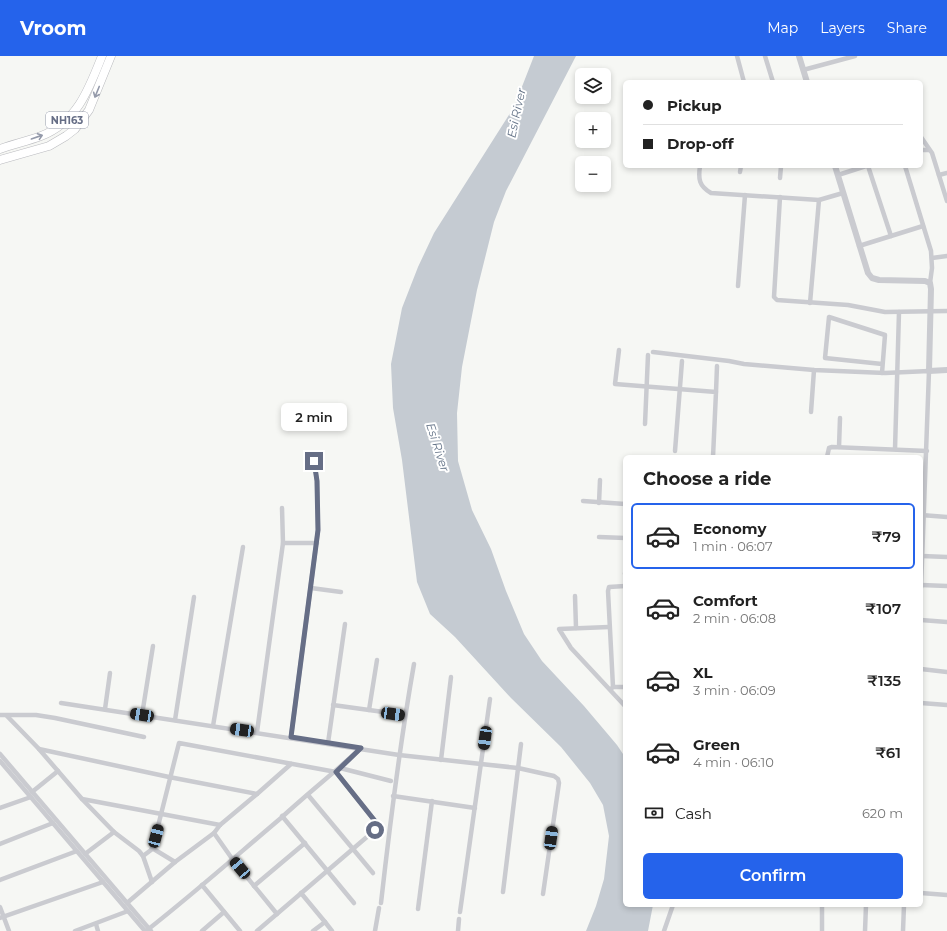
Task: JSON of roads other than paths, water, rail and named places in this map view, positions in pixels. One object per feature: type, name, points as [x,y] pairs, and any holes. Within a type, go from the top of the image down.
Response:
[{"type":"highway","name":"NH163","points":[[0,149],[42,136],[66,122],[78,107],[90,87],[102,56]]},
{"type":"highway","name":"NH163","points":[[0,160],[49,146],[75,129],[90,110],[112,56]]},
{"type":"street","points":[[737,56],[743,80]]},
{"type":"street","points":[[766,56],[772,80]]},
{"type":"street","points":[[799,56],[806,80]]},
{"type":"street","points":[[803,70],[837,58],[855,56]]},
{"type":"street","points":[[923,140],[932,153],[947,201]]},
{"type":"street","points":[[923,150],[929,150]]},
{"type":"street","points":[[700,168],[700,181],[703,188],[711,193],[819,200],[843,193]]},
{"type":"street","points":[[740,172],[741,168]]},
{"type":"street","points":[[780,178],[781,168]]},
{"type":"street","points":[[836,168],[859,246],[868,273],[872,278],[879,280],[925,281],[930,283]]},
{"type":"street","points":[[838,175],[861,168]]},
{"type":"street","points":[[868,168],[891,236]]},
{"type":"street","points":[[906,168],[932,258],[930,283],[927,451],[923,482],[923,515],[947,516]]},
{"type":"street","points":[[939,175],[947,173]]},
{"type":"street","points":[[738,286],[745,195]]},
{"type":"street","points":[[780,197],[774,297],[777,300],[781,302],[848,305],[886,312],[930,310],[947,311]]},
{"type":"street","points":[[810,303],[819,200]]},
{"type":"street","points":[[859,246],[922,226]]},
{"type":"street","points":[[932,258],[947,256]]},
{"type":"street","points":[[894,449],[900,312]]},
{"type":"street","points":[[882,364],[825,358],[829,317],[885,336],[882,373]]},
{"type":"street","points":[[619,350],[615,384],[716,392]]},
{"type":"street","points":[[653,352],[744,364],[814,370],[882,373],[947,370]]},
{"type":"street","points":[[645,424],[648,355]]},
{"type":"street","points":[[676,452],[682,361]]},
{"type":"street","points":[[713,455],[718,366]]},
{"type":"street","points":[[811,412],[814,370]]},
{"type":"street","points":[[839,447],[840,418]]},
{"type":"street","points":[[827,455],[829,448],[832,447],[927,451]]},
{"type":"street","points":[[291,737],[317,543],[317,481],[314,461]]},
{"type":"street","points":[[599,503],[600,480]]},
{"type":"street","points":[[583,501],[623,504]]},
{"type":"street","points":[[257,732],[283,543],[282,508]]},
{"type":"street","points":[[598,537],[623,538]]},
{"type":"street","points":[[283,543],[317,543]]},
{"type":"street","points":[[213,726],[243,547]]},
{"type":"street","points":[[923,556],[947,557]]},
{"type":"street","points":[[923,585],[947,586]]},
{"type":"street","points":[[612,689],[609,587],[623,586]]},
{"type":"street","points":[[311,588],[341,592]]},
{"type":"street","points":[[575,596],[576,628]]},
{"type":"street","points":[[175,720],[194,597]]},
{"type":"street","points":[[923,620],[947,622]]},
{"type":"street","points":[[328,743],[345,624]]},
{"type":"street","points":[[610,627],[559,629],[571,648],[612,689],[623,703]]},
{"type":"street","points":[[142,715],[153,646]]},
{"type":"street","points":[[369,710],[377,660]]},
{"type":"street","points":[[375,931],[380,905],[399,755],[414,664]]},
{"type":"street","points":[[923,669],[947,672]]},
{"type":"street","points":[[105,709],[110,673]]},
{"type":"street","points":[[441,760],[451,677]]},
{"type":"street","points":[[612,689],[623,687]]},
{"type":"street","points":[[460,912],[490,699]]},
{"type":"street","points":[[923,702],[947,706]]},
{"type":"street","points":[[62,703],[291,737],[399,755],[518,768],[554,776],[558,779],[559,783],[543,894]]},
{"type":"street","points":[[333,705],[405,715]]},
{"type":"street","points":[[0,715],[36,715],[144,737]]},
{"type":"street","points":[[7,716],[40,749],[82,799],[114,832],[139,851],[143,856],[152,882]]},
{"type":"street","points":[[143,856],[152,848],[162,814],[179,743],[336,772],[375,821],[377,826],[375,830],[352,848],[257,931]]},
{"type":"street","points":[[503,892],[521,744]]},
{"type":"street","points":[[0,754],[53,823],[128,911],[148,930],[336,772],[361,748]]},
{"type":"street","points":[[40,749],[257,794]]},
{"type":"street","points":[[0,761],[32,794],[85,854],[127,903],[142,924]]},
{"type":"street","points":[[127,903],[175,862],[214,833],[220,825],[291,764]]},
{"type":"street","points":[[340,768],[391,781]]},
{"type":"street","points":[[0,808],[32,794],[58,771]]},
{"type":"street","points":[[308,795],[372,872]]},
{"type":"street","points":[[394,796],[475,808]]},
{"type":"street","points":[[82,799],[220,825]]},
{"type":"street","points":[[418,909],[432,801]]},
{"type":"street","points":[[282,816],[354,904]]},
{"type":"street","points":[[0,844],[53,823]]},
{"type":"street","points":[[85,854],[114,832]]},
{"type":"street","points":[[214,833],[233,860],[277,914]]},
{"type":"street","points":[[254,886],[305,843]]},
{"type":"street","points":[[152,848],[175,862]]},
{"type":"street","points":[[0,880],[77,851]]},
{"type":"street","points":[[2,918],[103,882]]},
{"type":"street","points":[[202,885],[240,931]]},
{"type":"street","points":[[300,893],[332,931]]},
{"type":"street","points":[[923,893],[947,896]]},
{"type":"street","points":[[0,907],[2,918],[9,931]]},
{"type":"street","points":[[664,931],[672,907]]},
{"type":"street","points":[[822,907],[822,931]]},
{"type":"street","points":[[865,931],[866,907]]},
{"type":"street","points":[[903,931],[904,907]]},
{"type":"street","points":[[75,931],[128,911]]},
{"type":"street","points":[[202,931],[224,912]]},
{"type":"street","points":[[458,931],[459,919]]},
{"type":"street","points":[[313,931],[325,922]]},
{"type":"street","points":[[96,924],[98,931]]},
{"type":"street","points":[[138,931],[142,924]]},
{"type":"water","name":"Esi River","points":[[534,56],[576,56],[506,191],[494,222],[477,290],[462,367],[457,413],[458,461],[472,510],[491,549],[506,591],[524,634],[542,661],[584,706],[623,754],[623,907],[653,907],[648,931],[586,931],[596,906],[604,879],[609,836],[603,805],[590,783],[561,747],[511,698],[455,637],[430,614],[417,582],[402,460],[393,408],[391,364],[402,308],[418,267],[434,233],[514,107]]}]
